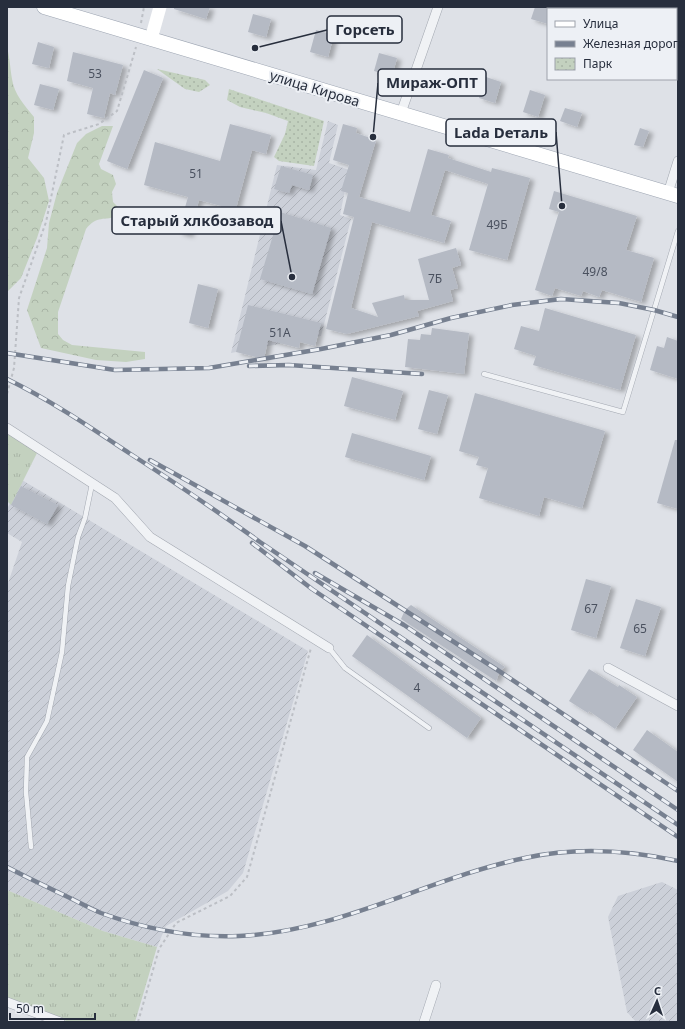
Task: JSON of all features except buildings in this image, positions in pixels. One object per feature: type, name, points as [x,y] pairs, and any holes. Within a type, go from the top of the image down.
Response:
[{"type":"main road","name":"улица Кирова","points":[[44,7],[673,195]]},
{"type":"street","points":[[151,39],[160,7]]},
{"type":"street","points":[[401,113],[438,7]]},
{"type":"street","points":[[673,195],[678,161]]},
{"type":"street","points":[[7,428],[115,498],[150,537],[329,648]]},
{"type":"street","points":[[608,668],[678,706]]},
{"type":"street","points":[[424,1022],[436,985]]},
{"type":"street","points":[[7,1002],[60,1022]]},
{"type":"lane","points":[[484,374],[623,412],[678,231]]},
{"type":"lane","points":[[31,848],[26,792],[27,757],[47,721],[62,652],[70,579],[78,537],[85,518],[92,483]]},
{"type":"lane","points":[[329,648],[345,668],[429,728]]},
{"type":"path","points":[[143,11],[144,7]]},
{"type":"path","points":[[7,394],[14,368],[19,298],[46,222],[64,134],[99,124],[117,111],[134,56]]},
{"type":"path","points":[[138,1022],[159,949],[176,923],[230,896],[247,877],[313,638]]},
{"type":"shaded area","points":[[328,121],[338,125],[329,163],[349,170],[340,215],[351,219],[321,336],[231,353],[277,165],[316,170]]},
{"type":"shaded area","points":[[22,480],[308,651],[243,873],[228,891],[166,926],[157,947],[103,931],[7,890],[7,586],[22,542],[7,533],[7,509]]},
{"type":"shaded area","points":[[662,882],[678,890],[678,1022],[636,1022],[627,1012],[608,917],[618,896]]},
{"type":"green space","points":[[7,47],[15,90],[20,100],[34,117],[34,133],[28,158],[44,178],[49,201],[37,238],[21,278],[7,292]]},
{"type":"green space","points":[[157,69],[205,80],[210,85],[199,92],[185,89]]},
{"type":"green space","points":[[229,89],[324,121],[314,166],[279,161],[274,157],[285,134],[288,121],[266,113],[240,107],[227,100]]},
{"type":"green space","points":[[102,126],[113,126],[99,164],[101,169],[113,175],[116,184],[112,192],[113,202],[120,209],[119,216],[97,220],[86,229],[58,312],[58,334],[63,340],[72,345],[145,352],[145,359],[126,362],[96,360],[41,348],[27,310],[47,248],[49,223],[57,193],[77,143],[86,134]]},
{"type":"green space","points":[[7,428],[39,449],[11,505],[7,501]]},
{"type":"green space","points":[[7,890],[103,931],[157,947],[135,1022],[69,1022],[7,999]]},
{"type":"railway","points":[[7,353],[115,370],[209,368],[321,349],[391,335],[451,318],[512,305],[561,299],[619,303],[654,310],[678,317]]},
{"type":"railway","points":[[249,366],[289,365],[422,374]]},
{"type":"railway","points":[[7,379],[39,396],[100,433],[678,825]]},
{"type":"railway","points":[[150,460],[305,546],[499,671],[678,791]]},
{"type":"railway","points":[[252,543],[312,589],[678,837]]},
{"type":"railway","points":[[315,573],[404,625],[678,810]]},
{"type":"railway","points":[[7,867],[93,910],[118,919],[152,928],[186,934],[204,936],[239,936],[276,932],[312,925],[348,915],[453,878],[525,858],[563,852],[602,851],[640,854],[678,861]]},
{"type":"place","name":"Горсеть","points":[[255,48]]},
{"type":"place","name":"Мираж-ОПТ","points":[[373,137]]},
{"type":"place","name":"Lada Dеталь","points":[[562,206]]},
{"type":"place","name":"Старый хлкбозавод","points":[[292,277]]}]
